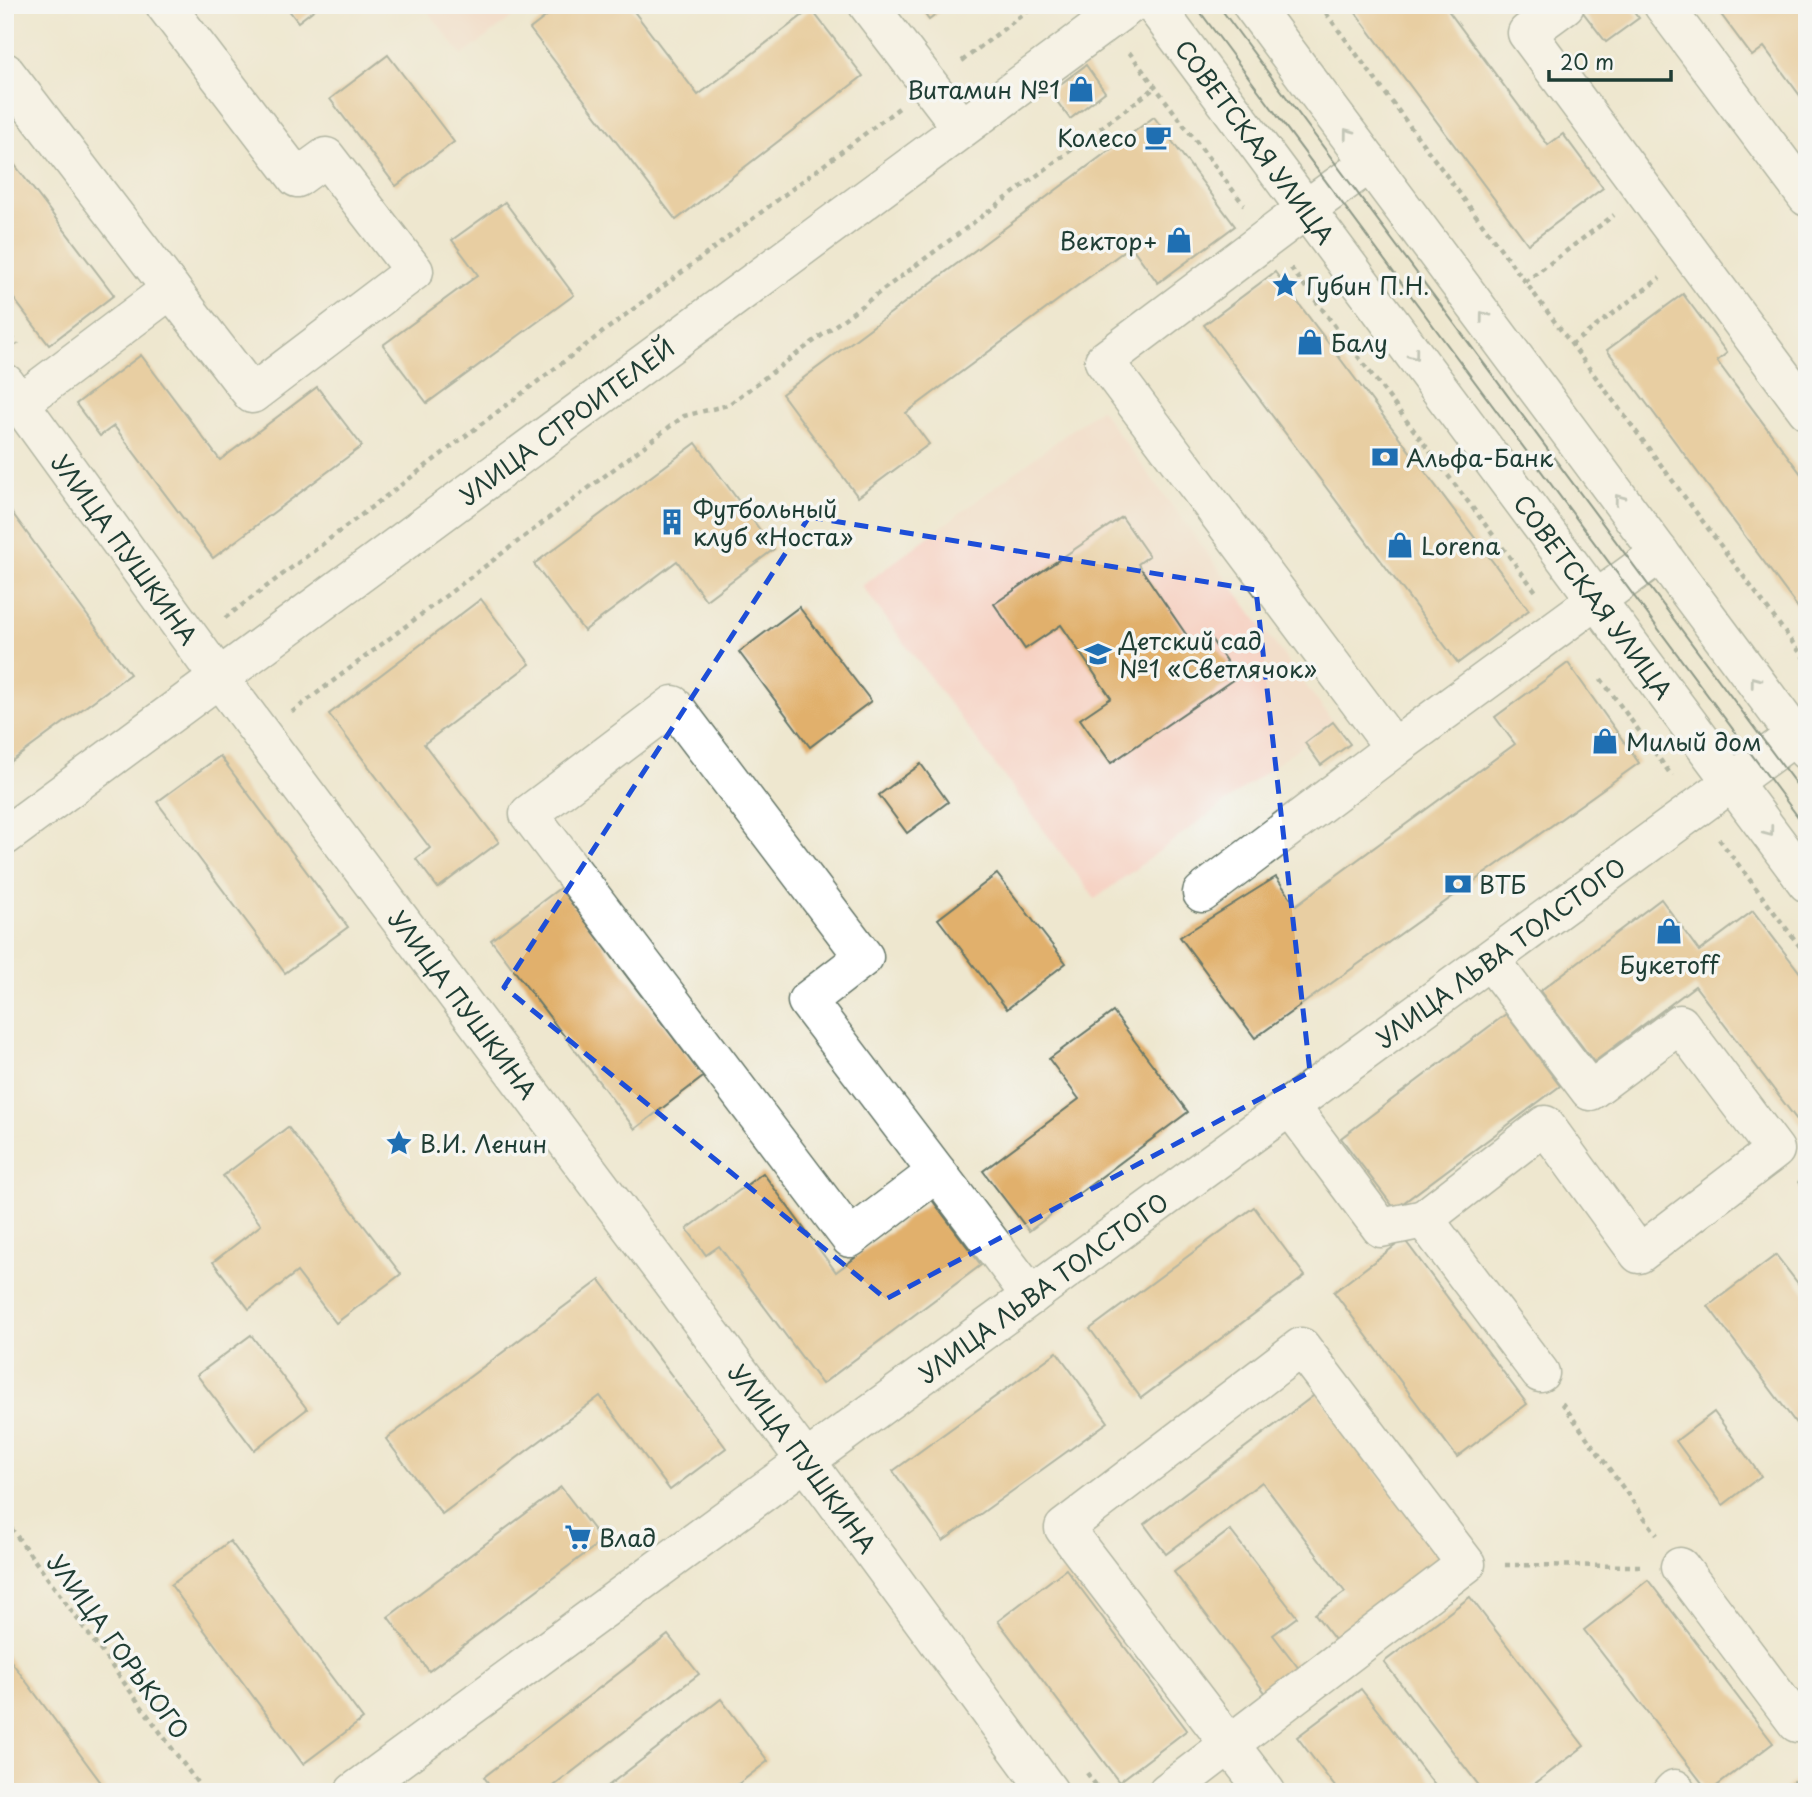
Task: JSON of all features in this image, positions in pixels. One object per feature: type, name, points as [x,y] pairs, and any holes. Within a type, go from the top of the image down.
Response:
[{"type":"street","points":[[5,72],[252,394],[414,271],[326,157],[297,178],[164,5]]},
{"type":"street","points":[[868,5],[962,128]]},
{"type":"street","name":"СОВЕТСКАЯ УЛИЦА","points":[[1154,5],[1807,883]]},
{"type":"street","points":[[1252,5],[1660,553],[1803,738]]},
{"type":"street","points":[[1565,5],[1527,33],[1807,410]]},
{"type":"street","points":[[1663,5],[1807,197]]},
{"type":"street","name":"УЛИЦА СТРОИТЕЛЕЙ","points":[[5,836],[1118,13]]},
{"type":"street","points":[[1370,163],[1104,361],[1394,748]]},
{"type":"street","points":[[13,393],[171,289]]},
{"type":"street","name":"УЛИЦА ПУШКИНА","points":[[13,393],[219,678],[806,1461],[1049,1792]]},
{"type":"street","points":[[1202,893],[1660,553]]},
{"type":"street","points":[[937,1172],[850,1238],[529,814],[673,705],[864,957],[807,1001],[937,1172],[1031,1296]]},
{"type":"street","name":"УЛИЦА ЛЬВА ТОЛСТОГО","points":[[354,1792],[1696,808],[1803,738]]},
{"type":"street","points":[[1490,960],[1590,1091]]},
{"type":"street","points":[[1290,1106],[1381,1228],[1424,1219],[1545,1125],[1680,1024],[1775,1150],[1639,1254],[1545,1125]]},
{"type":"street","points":[[1424,1219],[1540,1373]]},
{"type":"street","points":[[1167,1792],[1230,1744],[1466,1564],[1301,1347],[1064,1528],[1230,1744],[1266,1792]]},
{"type":"street","points":[[1680,1567],[1797,1723],[1807,1716]]},
{"type":"path","points":[[221,621],[1035,5]]},
{"type":"path","points":[[1320,5],[1807,662]]},
{"type":"path","points":[[1118,13],[1155,87],[1807,956]]},
{"type":"path","points":[[290,713],[684,416],[728,405],[1155,87]]},
{"type":"path","points":[[1525,282],[1645,192]]},
{"type":"path","points":[[1572,345],[1692,254]]},
{"type":"path","points":[[1540,1373],[1680,1567]]},
{"type":"path","name":"УЛИЦА ГОРЬКОГО","points":[[5,1520],[204,1792]]},
{"type":"path","points":[[1466,1564],[1680,1567]]},
{"type":"highlighted area","points":[[809,517],[1256,590],[1310,1072],[886,1299],[504,987]]},
{"type":"shaded area","points":[[423,5],[528,5],[462,56]]},
{"type":"shaded area","name":"Детский сад №1 «Светлячок»","points":[[1100,409],[1333,722],[1095,899],[862,586]]},
{"type":"building","points":[[285,5],[320,5],[298,22]]},
{"type":"building","points":[[561,5],[629,5],[698,95],[811,9],[863,76],[676,220],[530,29]]},
{"type":"building","points":[[918,5],[949,5],[929,20]]},
{"type":"building","points":[[1350,5],[1444,5],[1548,145],[1563,134],[1603,188],[1528,244]]},
{"type":"building","points":[[1590,5],[1629,5],[1639,18],[1606,42],[1582,11]]},
{"type":"building","points":[[1714,5],[1807,5],[1807,105],[1764,47],[1752,56]]},
{"type":"building","points":[[388,55],[454,142],[396,186],[330,99]]},
{"type":"building","points":[[1086,65],[1105,92],[1070,119],[1050,92]]},
{"type":"building","points":[[1154,117],[1235,226],[1158,283],[1131,246],[906,413],[929,444],[858,497],[782,394]]},
{"type":"building","points":[[5,152],[114,295],[49,345],[5,287]]},
{"type":"building","points":[[505,202],[574,295],[427,403],[383,345],[478,275],[452,240]]},
{"type":"building","points":[[1275,272],[1529,610],[1458,663],[1204,325]]},
{"type":"building","points":[[1683,294],[1727,353],[1717,361],[1807,482],[1807,620],[1607,350]]},
{"type":"building","points":[[141,355],[220,460],[317,387],[362,446],[213,558],[114,426],[100,436],[76,404]]},
{"type":"building","name":"Футбольный клуб «Носта»","points":[[696,443],[774,549],[706,600],[677,561],[584,631],[534,564]]},
{"type":"building","points":[[5,503],[130,674],[5,766],[7,684]]},
{"type":"building","points":[[1122,517],[1149,556],[1138,564],[1192,643],[1207,633],[1237,677],[1111,763],[1080,719],[1111,698],[1061,625],[1025,649],[994,604]]},
{"type":"building","points":[[481,599],[530,664],[424,744],[499,842],[438,888],[416,859],[430,848],[329,714]]},
{"type":"building","points":[[799,607],[871,701],[810,747],[739,652]]},
{"type":"building","points":[[1568,663],[1639,763],[1255,1038],[1180,937],[1276,877],[1296,905],[1515,744],[1495,717]]},
{"type":"building","points":[[1333,722],[1350,744],[1321,765],[1305,743]]},
{"type":"building","points":[[220,756],[348,927],[285,973],[157,802]]},
{"type":"building","points":[[921,764],[948,802],[907,833],[879,795]]},
{"type":"building","points":[[997,874],[1066,963],[1007,1009],[938,919]]},
{"type":"building","points":[[560,888],[703,1077],[635,1129],[491,940]]},
{"type":"building","points":[[1661,899],[1699,951],[1753,911],[1807,982],[1807,1133],[1695,986],[1594,1062],[1540,991]]},
{"type":"building","points":[[1113,1012],[1188,1112],[1029,1231],[983,1171],[1079,1099],[1049,1059]]},
{"type":"building","points":[[1506,1014],[1560,1086],[1395,1209],[1341,1138]]},
{"type":"building","points":[[288,1127],[401,1274],[336,1323],[297,1272],[249,1309],[213,1262],[261,1225],[223,1176]]},
{"type":"building","points":[[763,1173],[836,1272],[932,1200],[981,1265],[822,1384],[719,1246],[706,1255],[687,1229]]},
{"type":"building","points":[[1254,1207],[1305,1276],[1141,1398],[1090,1329]]},
{"type":"building","points":[[1404,1239],[1527,1404],[1457,1457],[1334,1292]]},
{"type":"building","points":[[1776,1255],[1807,1295],[1807,1438],[1708,1306]]},
{"type":"building","points":[[600,1280],[726,1448],[670,1490],[600,1396],[442,1514],[386,1439]]},
{"type":"building","points":[[251,1335],[307,1409],[254,1450],[197,1375]]},
{"type":"building","points":[[1057,1352],[1108,1422],[943,1541],[893,1471]]},
{"type":"building","points":[[1317,1393],[1444,1560],[1336,1641],[1315,1614],[1345,1592],[1262,1482],[1166,1554],[1144,1524]]},
{"type":"building","points":[[1714,1412],[1761,1476],[1723,1505],[1676,1441]]},
{"type":"building","points":[[561,1487],[602,1541],[429,1671],[388,1617]]},
{"type":"building","points":[[1230,1530],[1297,1617],[1273,1635],[1300,1670],[1267,1695],[1174,1572]]},
{"type":"building","points":[[230,1541],[363,1719],[303,1764],[171,1585]]},
{"type":"building","points":[[1066,1569],[1187,1730],[1119,1782],[998,1621]]},
{"type":"building","points":[[1648,1580],[1773,1743],[1709,1792],[1584,1630]]},
{"type":"building","points":[[1470,1597],[1584,1746],[1524,1792],[1484,1792],[1384,1662]]},
{"type":"building","points":[[668,1635],[699,1674],[546,1792],[495,1792],[484,1777]]},
{"type":"building","points":[[5,1653],[108,1792],[18,1792],[5,1775]]},
{"type":"building","points":[[1361,1689],[1440,1792],[1339,1792],[1297,1737]]},
{"type":"building","points":[[721,1699],[768,1761],[728,1792],[600,1792]]},
{"type":"building","points":[[1794,1781],[1802,1792],[1780,1792]]},
{"type":"tram line","points":[[1195,5],[1807,829]]},
{"type":"tram line","points":[[1218,5],[1807,799]]},
{"type":"place","name":"Витамин №1","points":[[1081,89]]},
{"type":"place","name":"Колесо","points":[[1158,137]]},
{"type":"place","name":"Вектор+","points":[[1179,240]]},
{"type":"place","name":"Губин П.Н.","points":[[1285,285]]},
{"type":"place","name":"Балу","points":[[1310,342]]},
{"type":"place","name":"Альфа-Банк","points":[[1385,457]]},
{"type":"place","name":"Футбольный клуб «Носта»","points":[[672,522]]},
{"type":"place","name":"Lorena","points":[[1400,545]]},
{"type":"place","name":"Детский сад №1 «Светлячок»","points":[[1098,654]]},
{"type":"place","name":"Милый дом","points":[[1605,741]]},
{"type":"place","name":"ВТБ","points":[[1458,884]]},
{"type":"place","name":"Букетoff","points":[[1669,931]]},
{"type":"place","name":"В.И. Ленин","points":[[399,1143]]},
{"type":"place","name":"Влад","points":[[578,1537]]}]
